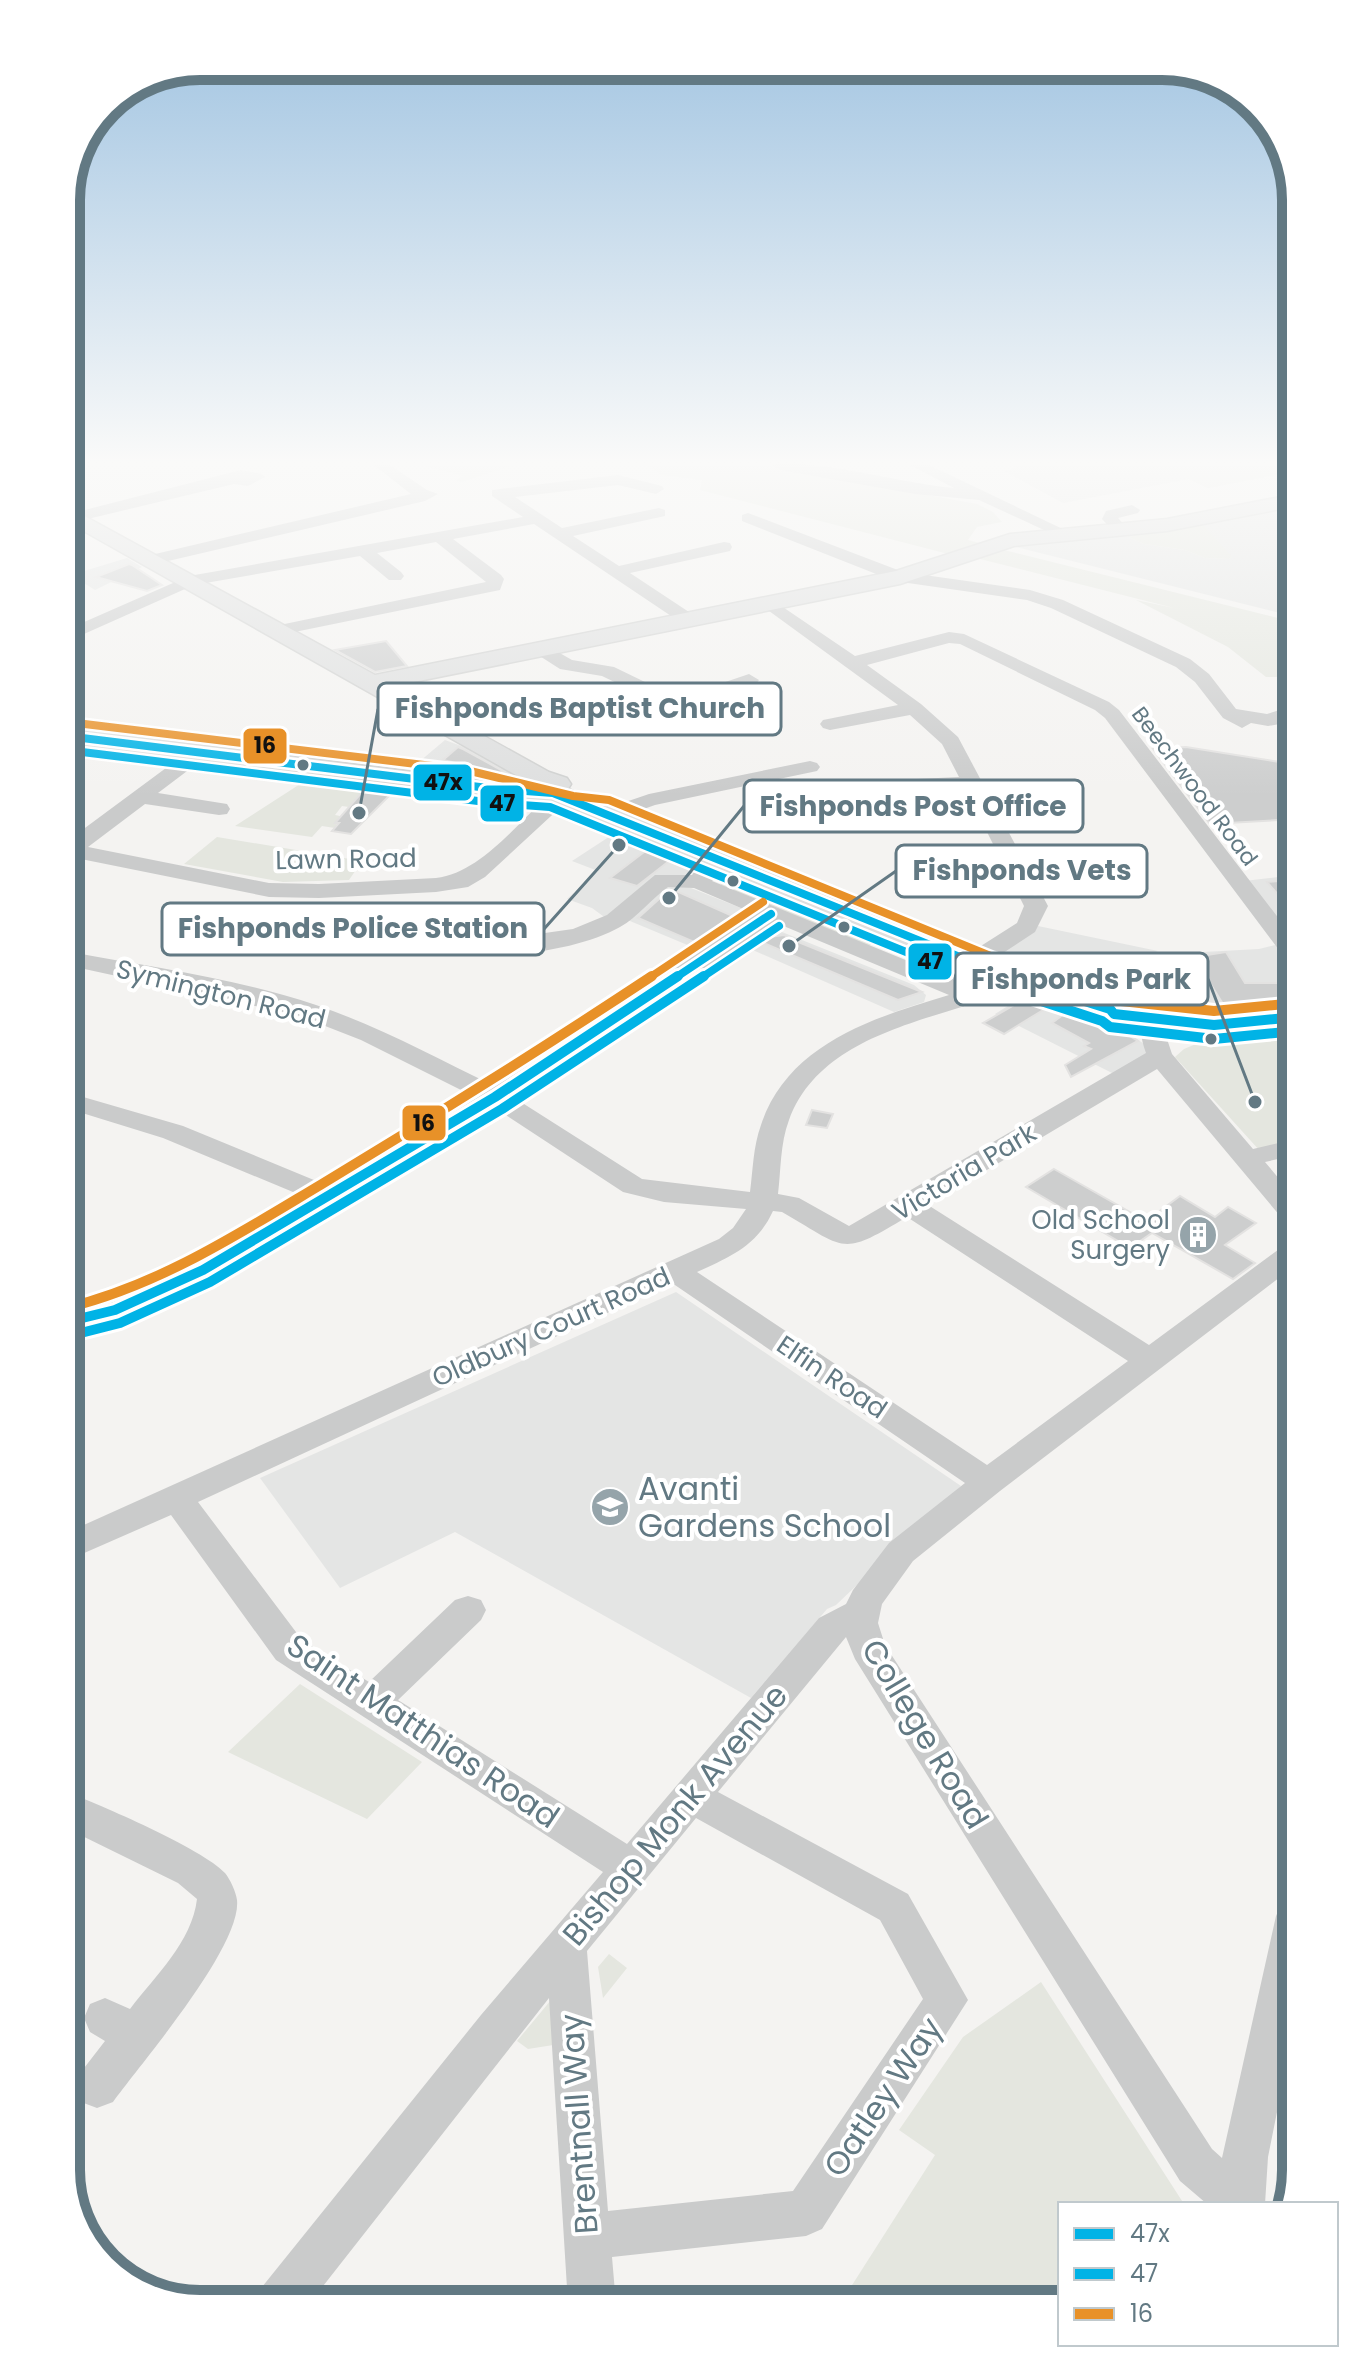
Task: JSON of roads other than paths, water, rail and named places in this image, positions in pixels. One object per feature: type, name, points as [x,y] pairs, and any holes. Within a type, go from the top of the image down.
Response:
[{"type":"main road","points":[[179,576],[450,729],[585,813],[605,813],[971,963],[993,985],[1110,1009],[1114,1014],[1135,1019],[1214,1025],[1282,1018]]},
{"type":"main road","points":[[368,684],[904,576]]},
{"type":"main road","points":[[80,738],[496,789],[549,791]]},
{"type":"street","points":[[80,631],[189,581],[219,576]]},
{"type":"street","points":[[275,631],[494,586],[495,579],[491,576]]},
{"type":"street","points":[[620,576],[689,620]]},
{"type":"street","points":[[896,576],[1030,595],[1057,604],[1183,663],[1202,678],[1236,718],[1268,720],[1282,715]]},
{"type":"street","points":[[771,604],[914,708],[951,741],[1036,906],[1027,927],[971,963]]},
{"type":"street","name":"Beechwood Road","points":[[851,663],[949,637],[964,639],[1102,706],[1112,714],[1282,939]]},
{"type":"street","points":[[542,649],[567,665],[607,671],[676,704]]},
{"type":"street","points":[[638,718],[749,680]]},
{"type":"street","points":[[450,729],[539,697]]},
{"type":"street","points":[[830,724],[914,708]]},
{"type":"street","points":[[80,840],[200,752]]},
{"type":"street","points":[[605,813],[649,800],[810,767]]},
{"type":"street","points":[[853,788],[972,783]]},
{"type":"street","name":"Lawn Road","points":[[80,851],[269,890],[319,891],[460,882],[477,872],[549,791]]},
{"type":"street","points":[[141,797],[219,809]]},
{"type":"street","points":[[700,882],[704,874],[723,862]]},
{"type":"street","points":[[437,946],[485,948],[580,935],[616,920],[663,880],[700,882],[929,993]]},
{"type":"street","points":[[80,1319],[115,1310],[162,1291],[327,1196],[495,1097],[771,914]]},
{"type":"street","name":"Symington Road","points":[[80,961],[306,1010],[382,1040],[495,1097],[633,1186],[664,1193],[764,1201]]},
{"type":"street","name":"Oldbury Court Road","points":[[80,1542],[718,1252],[747,1233],[757,1220],[764,1201],[772,1131],[782,1106],[799,1082],[845,1041],[929,993],[993,985]]},
{"type":"street","points":[[1150,1018],[1160,1056],[1282,1200]]},
{"type":"street","name":"Victoria Park","points":[[764,1201],[798,1208],[846,1237],[854,1236],[1160,1056]]},
{"type":"street","points":[[80,1104],[173,1132],[327,1196]]},
{"type":"street","points":[[1248,1158],[1282,1150]]},
{"type":"street","points":[[908,1205],[1151,1361]]},
{"type":"street","name":"College Road","points":[[1241,2202],[1196,2165],[868,1649],[860,1623],[865,1600],[901,1552],[988,1482],[1282,1262]]},
{"type":"street","name":"Elfin Road","points":[[676,1272],[988,1482]]},
{"type":"street","name":"Saint Matthias Road","points":[[177,1498],[289,1650],[631,1868]]},
{"type":"street","points":[[372,1702],[468,1610]]},
{"type":"street","name":"Bishop Monk Avenue","points":[[290,2290],[496,2029],[832,1628],[862,1612]]},
{"type":"street","name":"Oatley Way","points":[[588,2236],[806,2213],[947,2000],[894,1907],[691,1796]]},
{"type":"street","points":[[80,1816],[192,1870],[212,1887],[217,1899],[215,1920],[207,1939],[121,2027],[97,2087]]},
{"type":"street","name":"Brentnall Way","points":[[566,1945],[591,2290]]},
{"type":"street","points":[[1241,2202],[1245,2157],[1282,2033]]},
{"type":"place","name":"Fishponds Baptist Church","points":[[359,813]]},
{"type":"place","name":"Fishponds Police Station","points":[[619,845]]},
{"type":"place","name":"Fishponds Post Office","points":[[669,898]]},
{"type":"place","name":"Fishponds Vets","points":[[789,946]]},
{"type":"place","name":"Fishponds Park","points":[[1255,1102]]},
{"type":"place","name":"Old School Surgery","points":[[1198,1235]]},
{"type":"place","name":"Avanti Gardens School","points":[[610,1507]]}]
